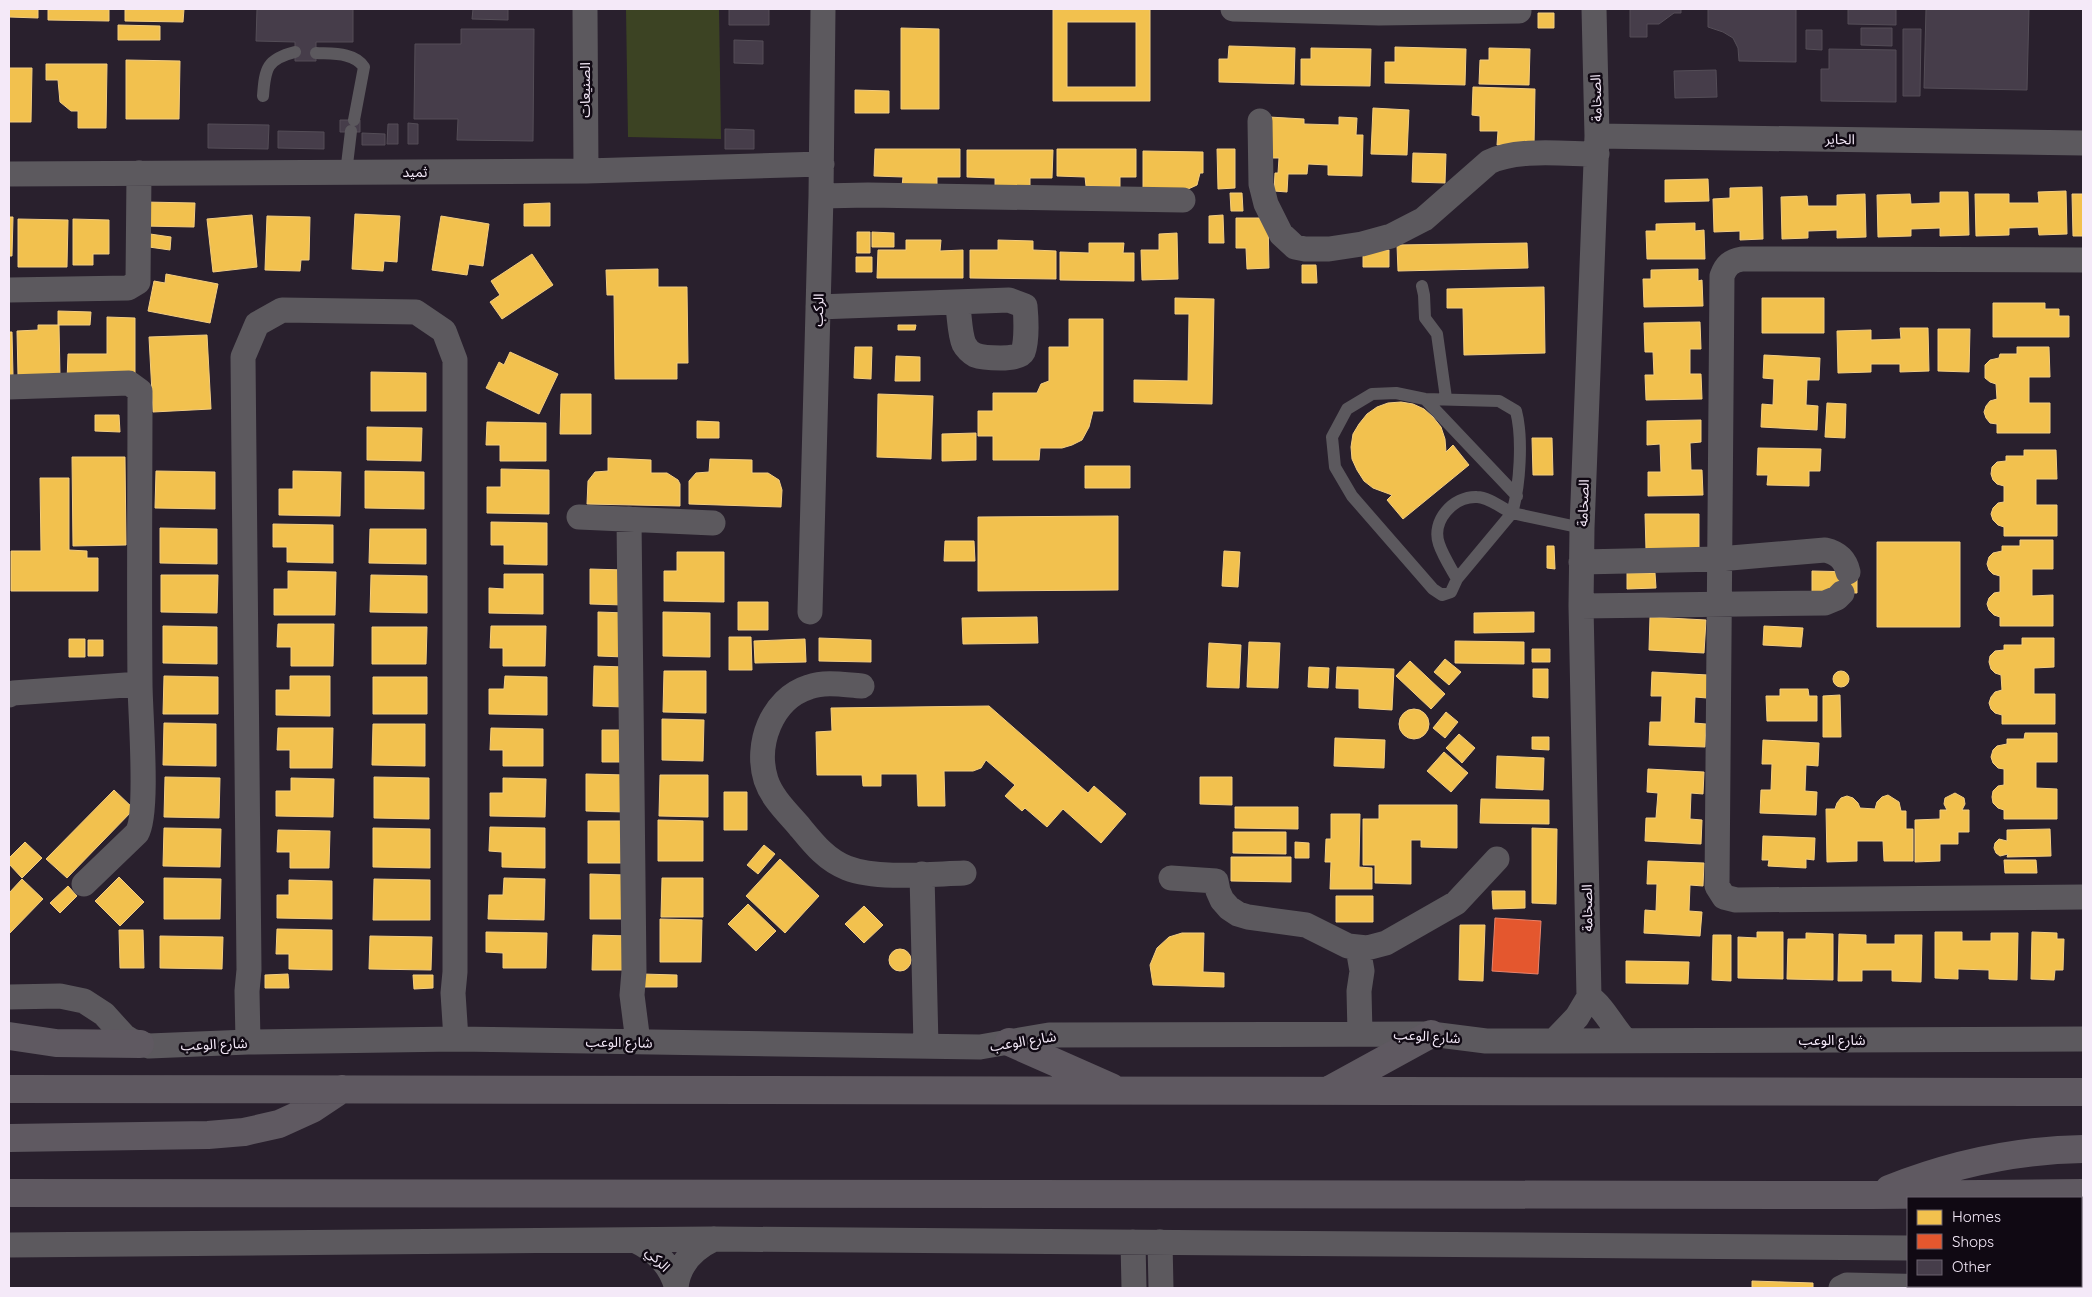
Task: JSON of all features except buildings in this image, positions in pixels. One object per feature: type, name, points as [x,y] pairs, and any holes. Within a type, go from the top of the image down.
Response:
[{"type":"main road","points":[[1325,1092],[1430,1034]]},
{"type":"main road","points":[[9,1036],[56,1043],[140,1044]]},
{"type":"main road","points":[[1009,1042],[1122,1092]]},
{"type":"main road","points":[[9,1089],[2083,1092]]},
{"type":"main road","points":[[9,1138],[208,1135],[244,1132],[279,1124],[312,1109],[342,1089]]},
{"type":"main road","points":[[1874,1195],[1922,1176],[1972,1162],[2023,1153],[2083,1149]]},
{"type":"main road","points":[[9,1193],[1874,1195],[2083,1193]]},
{"type":"street","name":"الصنيعات","points":[[585,9],[586,171]]},
{"type":"street","name":"الركب","points":[[810,612],[822,196],[822,9]]},
{"type":"street","points":[[1233,9],[1519,11]]},
{"type":"street","name":"الصخامة","points":[[1589,998],[1581,562],[1597,145],[1594,9]]},
{"type":"street","name":"الحاير","points":[[1260,121],[1261,184],[1266,204],[1281,234],[1295,247],[1304,249],[1330,249],[1362,244],[1391,236],[1424,219],[1489,162],[1501,156],[1550,153],[1597,145],[2083,143]]},
{"type":"street","name":"ثميد","points":[[9,174],[586,171],[822,164]]},
{"type":"street","points":[[9,290],[128,288],[138,282],[139,173]]},
{"type":"street","points":[[822,196],[868,195],[1183,200]]},
{"type":"street","points":[[2083,260],[1742,259],[1729,264],[1722,276],[1717,886],[1724,897],[1736,900],[2083,897]]},
{"type":"street","points":[[818,307],[958,302]]},
{"type":"street","points":[[248,1042],[247,992],[249,970],[243,357],[257,324],[282,310],[416,312],[444,331],[455,360],[455,972],[453,993],[456,1040]]},
{"type":"street","points":[[9,387],[129,384],[140,391],[141,826],[137,833],[84,884]]},
{"type":"street","points":[[579,517],[713,523]]},
{"type":"street","points":[[629,519],[634,971],[632,995],[638,1042]]},
{"type":"street","points":[[1581,562],[1719,559],[1825,550],[1838,554],[1846,565],[1845,582],[1837,598],[1825,603],[1581,606]]},
{"type":"street","points":[[862,686],[826,683],[808,687],[792,696],[778,709],[768,726],[763,744],[762,763],[766,782],[775,798],[816,847],[836,862],[860,872],[873,874],[964,873]]},
{"type":"street","points":[[9,695],[13,693],[140,684]]},
{"type":"street","points":[[1171,878],[1216,881],[1222,900],[1238,914],[1306,925],[1319,930],[1338,943],[1358,948],[1367,948],[1386,944],[1456,903],[1497,859]]},
{"type":"street","points":[[922,874],[926,1046]]},
{"type":"street","points":[[1358,948],[1362,971],[1358,990],[1360,1033]]},
{"type":"street","name":"شارع الوعب","points":[[9,997],[60,996],[84,1001],[104,1014],[124,1036],[140,1044],[158,1046],[248,1042],[456,1040],[980,1047],[1049,1035],[1360,1033],[1430,1034],[1486,1041],[2083,1039]]},
{"type":"street","points":[[1554,1041],[1577,1017],[1589,998],[1598,1003],[1615,1030],[1626,1041]]},
{"type":"street","points":[[9,1246],[714,1239],[1907,1248]]},
{"type":"street","name":"الركي","points":[[676,1287],[685,1262],[693,1252],[714,1239]]},
{"type":"street","name":"الركي","points":[[634,1240],[646,1245],[661,1258],[672,1273],[676,1287]]},
{"type":"street","points":[[1134,1242],[1134,1288]]},
{"type":"street","points":[[1160,1242],[1161,1288]]},
{"type":"street","points":[[1841,1288],[1846,1285],[1907,1286]]},
{"type":"street","points":[[1939,1287],[1986,1288]]},
{"type":"lane","points":[[263,96],[264,76],[272,61],[280,56],[295,52]]},
{"type":"lane","points":[[316,53],[354,57],[360,60],[364,67],[352,126],[346,173]]},
{"type":"lane","points":[[1422,286],[1425,318],[1437,334],[1446,398]]},
{"type":"lane","points":[[1396,393],[1425,399],[1446,398],[1499,401],[1516,411],[1520,426],[1517,496],[1512,513],[1457,579],[1451,592],[1442,595],[1433,589],[1352,496],[1335,467],[1332,437],[1347,409],[1372,394],[1396,393]]},
{"type":"lane","points":[[1425,399],[1517,496]]},
{"type":"lane","points":[[1457,579],[1438,543],[1437,525],[1450,506],[1467,497],[1479,496],[1512,513],[1582,528]]},
{"type":"green space","points":[[626,9],[719,9],[721,139],[628,137]]}]
